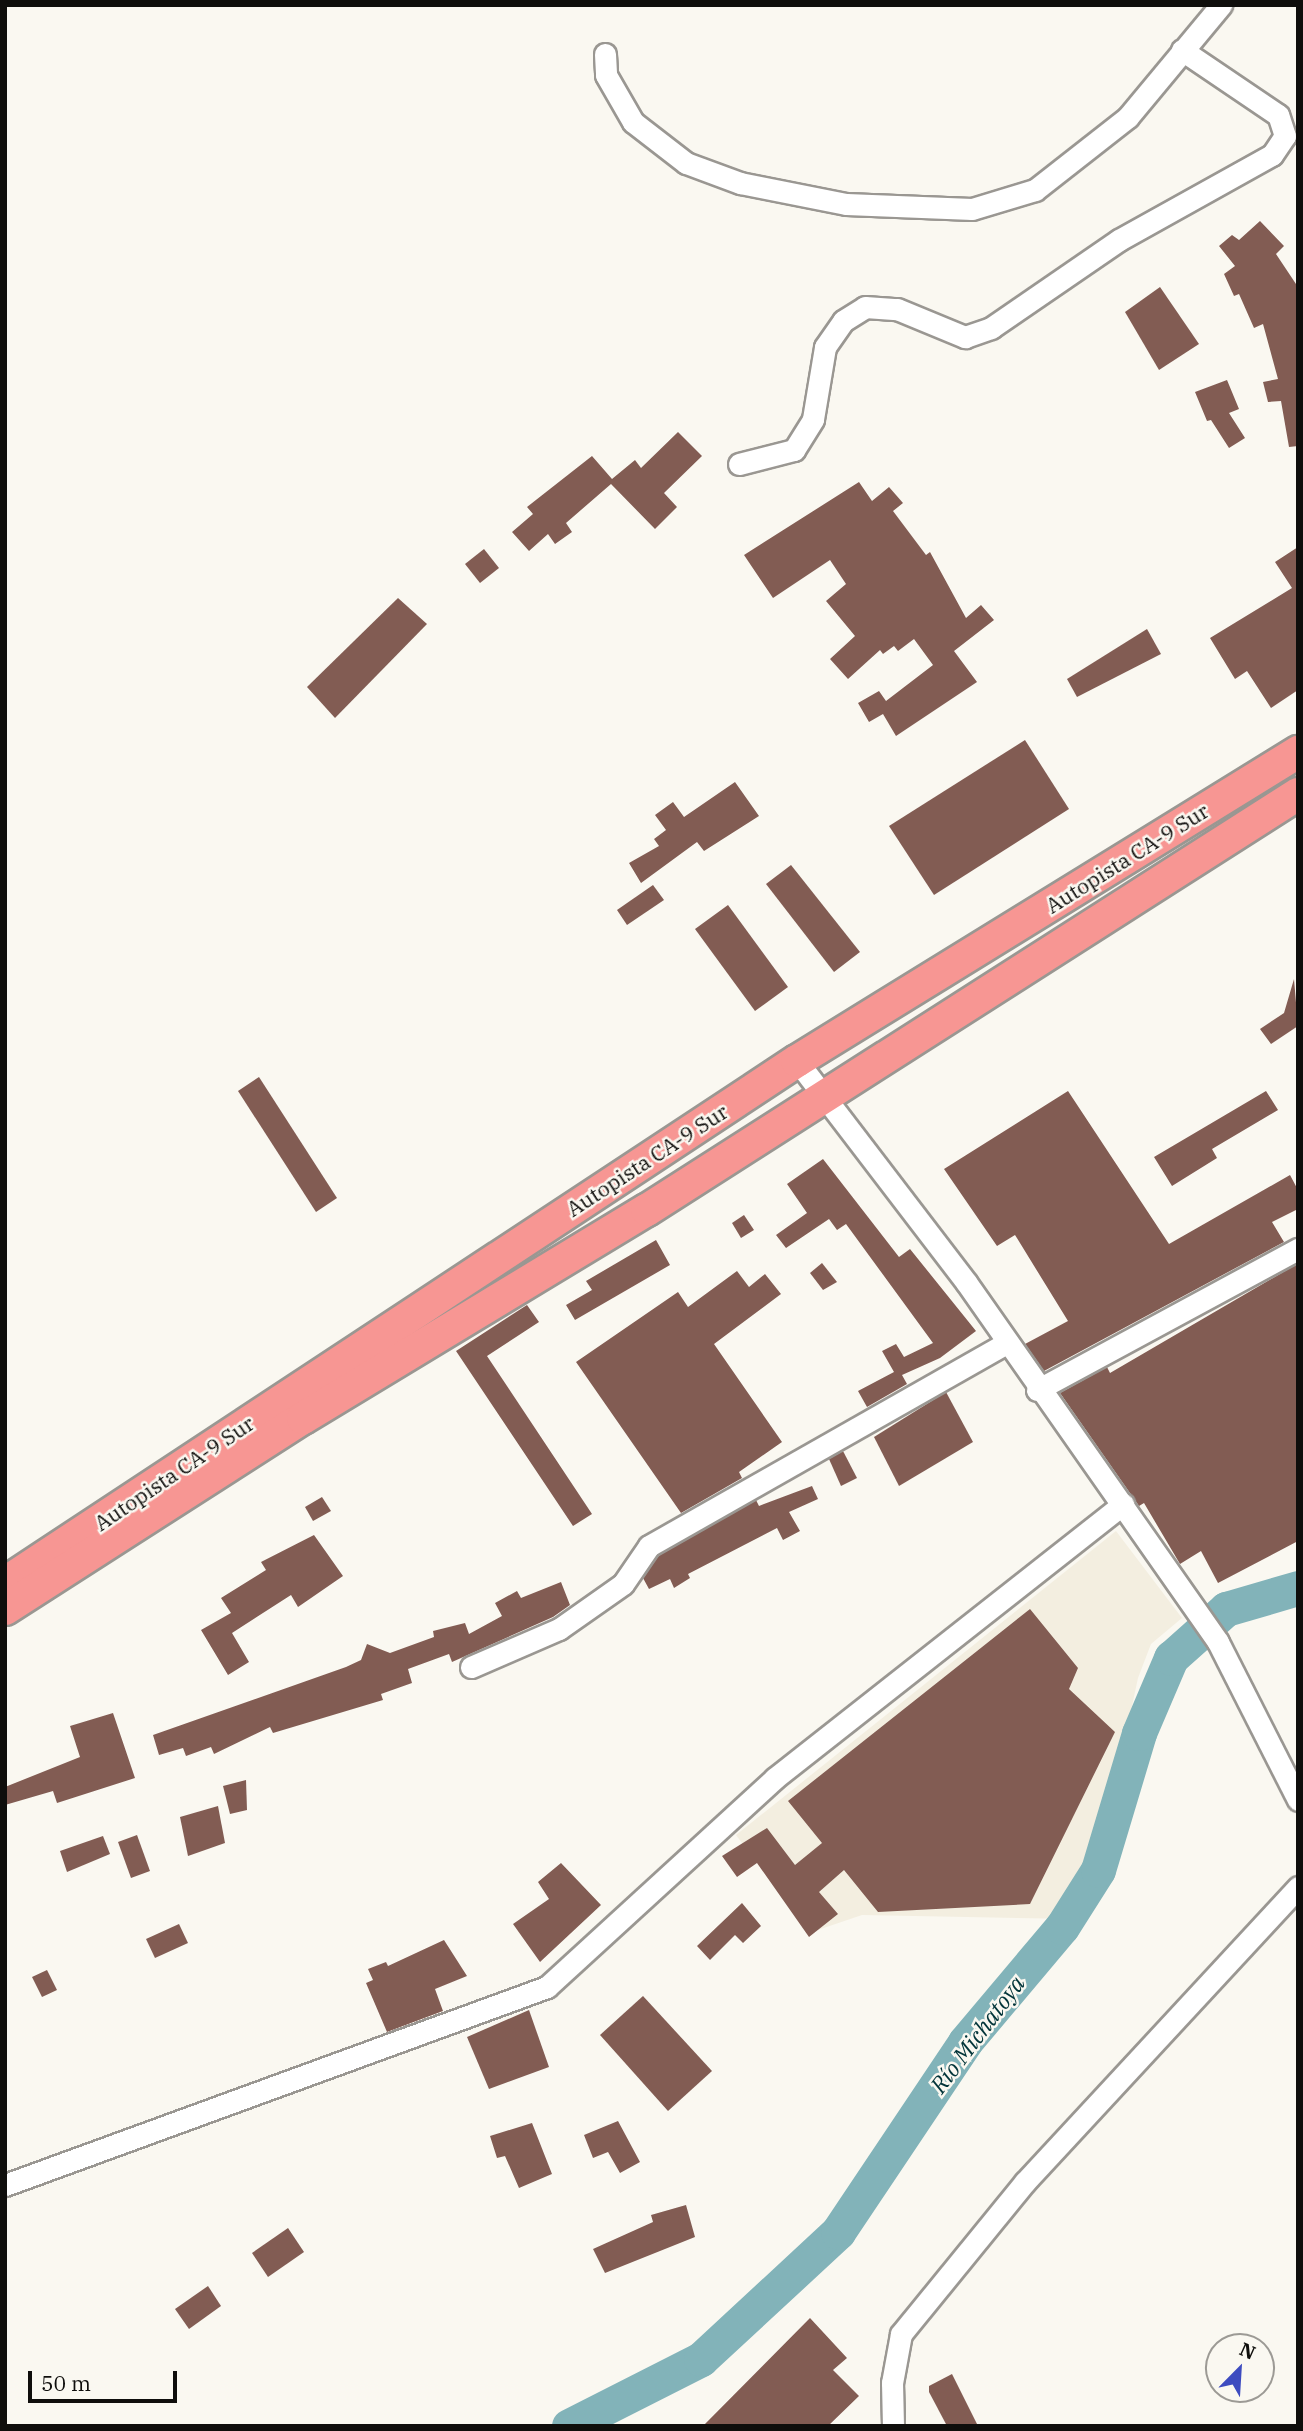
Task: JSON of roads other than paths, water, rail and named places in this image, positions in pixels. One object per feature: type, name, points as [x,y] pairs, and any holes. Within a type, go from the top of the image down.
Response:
[{"type":"highway","name":"Autopista CA-9 Sur","points":[[5,1583],[797,1061],[1298,752]]},
{"type":"highway","name":"Autopista CA-9 Sur","points":[[5,1609],[303,1418],[647,1210],[1298,794]]},
{"type":"street","points":[[605,54],[606,75],[633,122],[686,163],[740,183],[846,204],[972,209],[1035,190],[1128,117],[1222,5]]},
{"type":"street","points":[[739,464],[794,450],[813,419],[825,347],[843,321],[865,307],[897,309],[965,337],[991,328],[1119,240],[1272,155],[1285,136],[1278,115],[1182,50]]},
{"type":"street","points":[[797,1061],[820,1097],[966,1282],[1037,1390],[1123,1504],[1219,1642],[1298,1800]]},
{"type":"street","points":[[1037,1390],[1298,1249]]},
{"type":"street","points":[[471,1667],[559,1629],[624,1584],[649,1546],[1006,1343]]},
{"type":"street","points":[[5,2185],[547,1987],[775,1777],[1123,1504]]},
{"type":"street","points":[[893,2426],[892,2383],[901,2334],[1025,2182],[1298,1887]]},
{"type":"waterway","name":"Río Michatoya","points":[[569,2426],[701,2359],[838,2232],[965,2042],[1062,1927],[1098,1870],[1139,1733],[1171,1658],[1226,1609],[1298,1588]]}]
